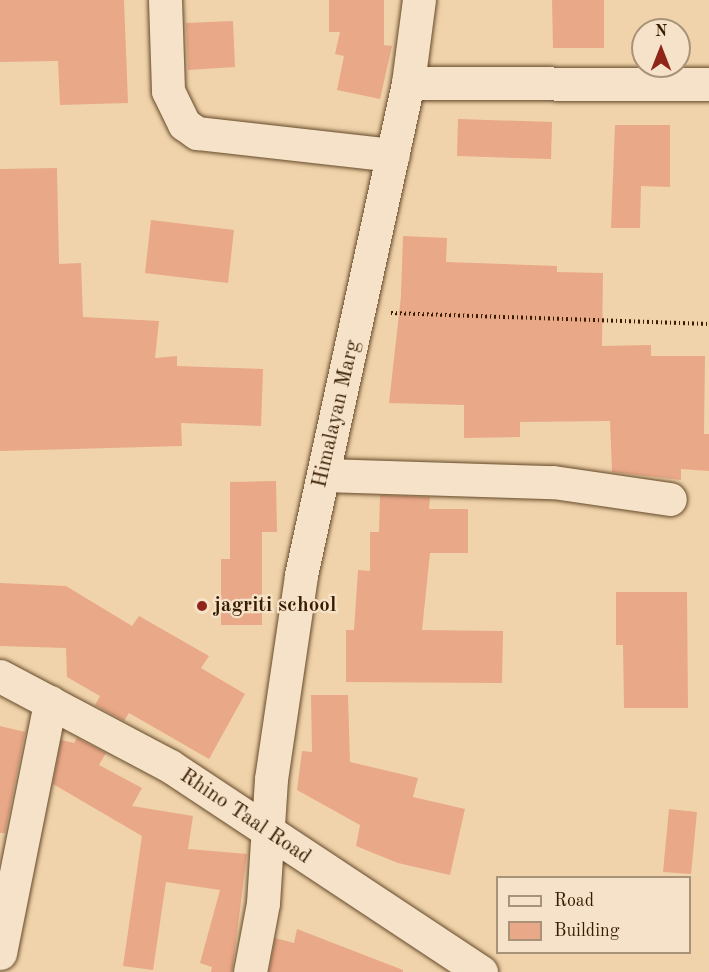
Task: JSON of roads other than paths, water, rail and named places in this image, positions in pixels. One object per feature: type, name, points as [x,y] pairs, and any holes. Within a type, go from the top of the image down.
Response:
[{"type":"street","points":[[165,0],[168,91],[184,124],[197,133],[393,155]]},
{"type":"street","name":"Himalayan Marg","points":[[250,972],[263,903],[267,831],[301,575],[361,312],[408,83],[419,0]]},
{"type":"street","points":[[408,83],[709,84]]},
{"type":"street","points":[[324,475],[553,482],[670,499]]},
{"type":"street","name":"Rhino Taal Road","points":[[0,676],[170,766],[481,972]]},
{"type":"street","points":[[0,953],[50,702]]},
{"type":"place","name":"jagriti school","points":[[202,606]]}]
